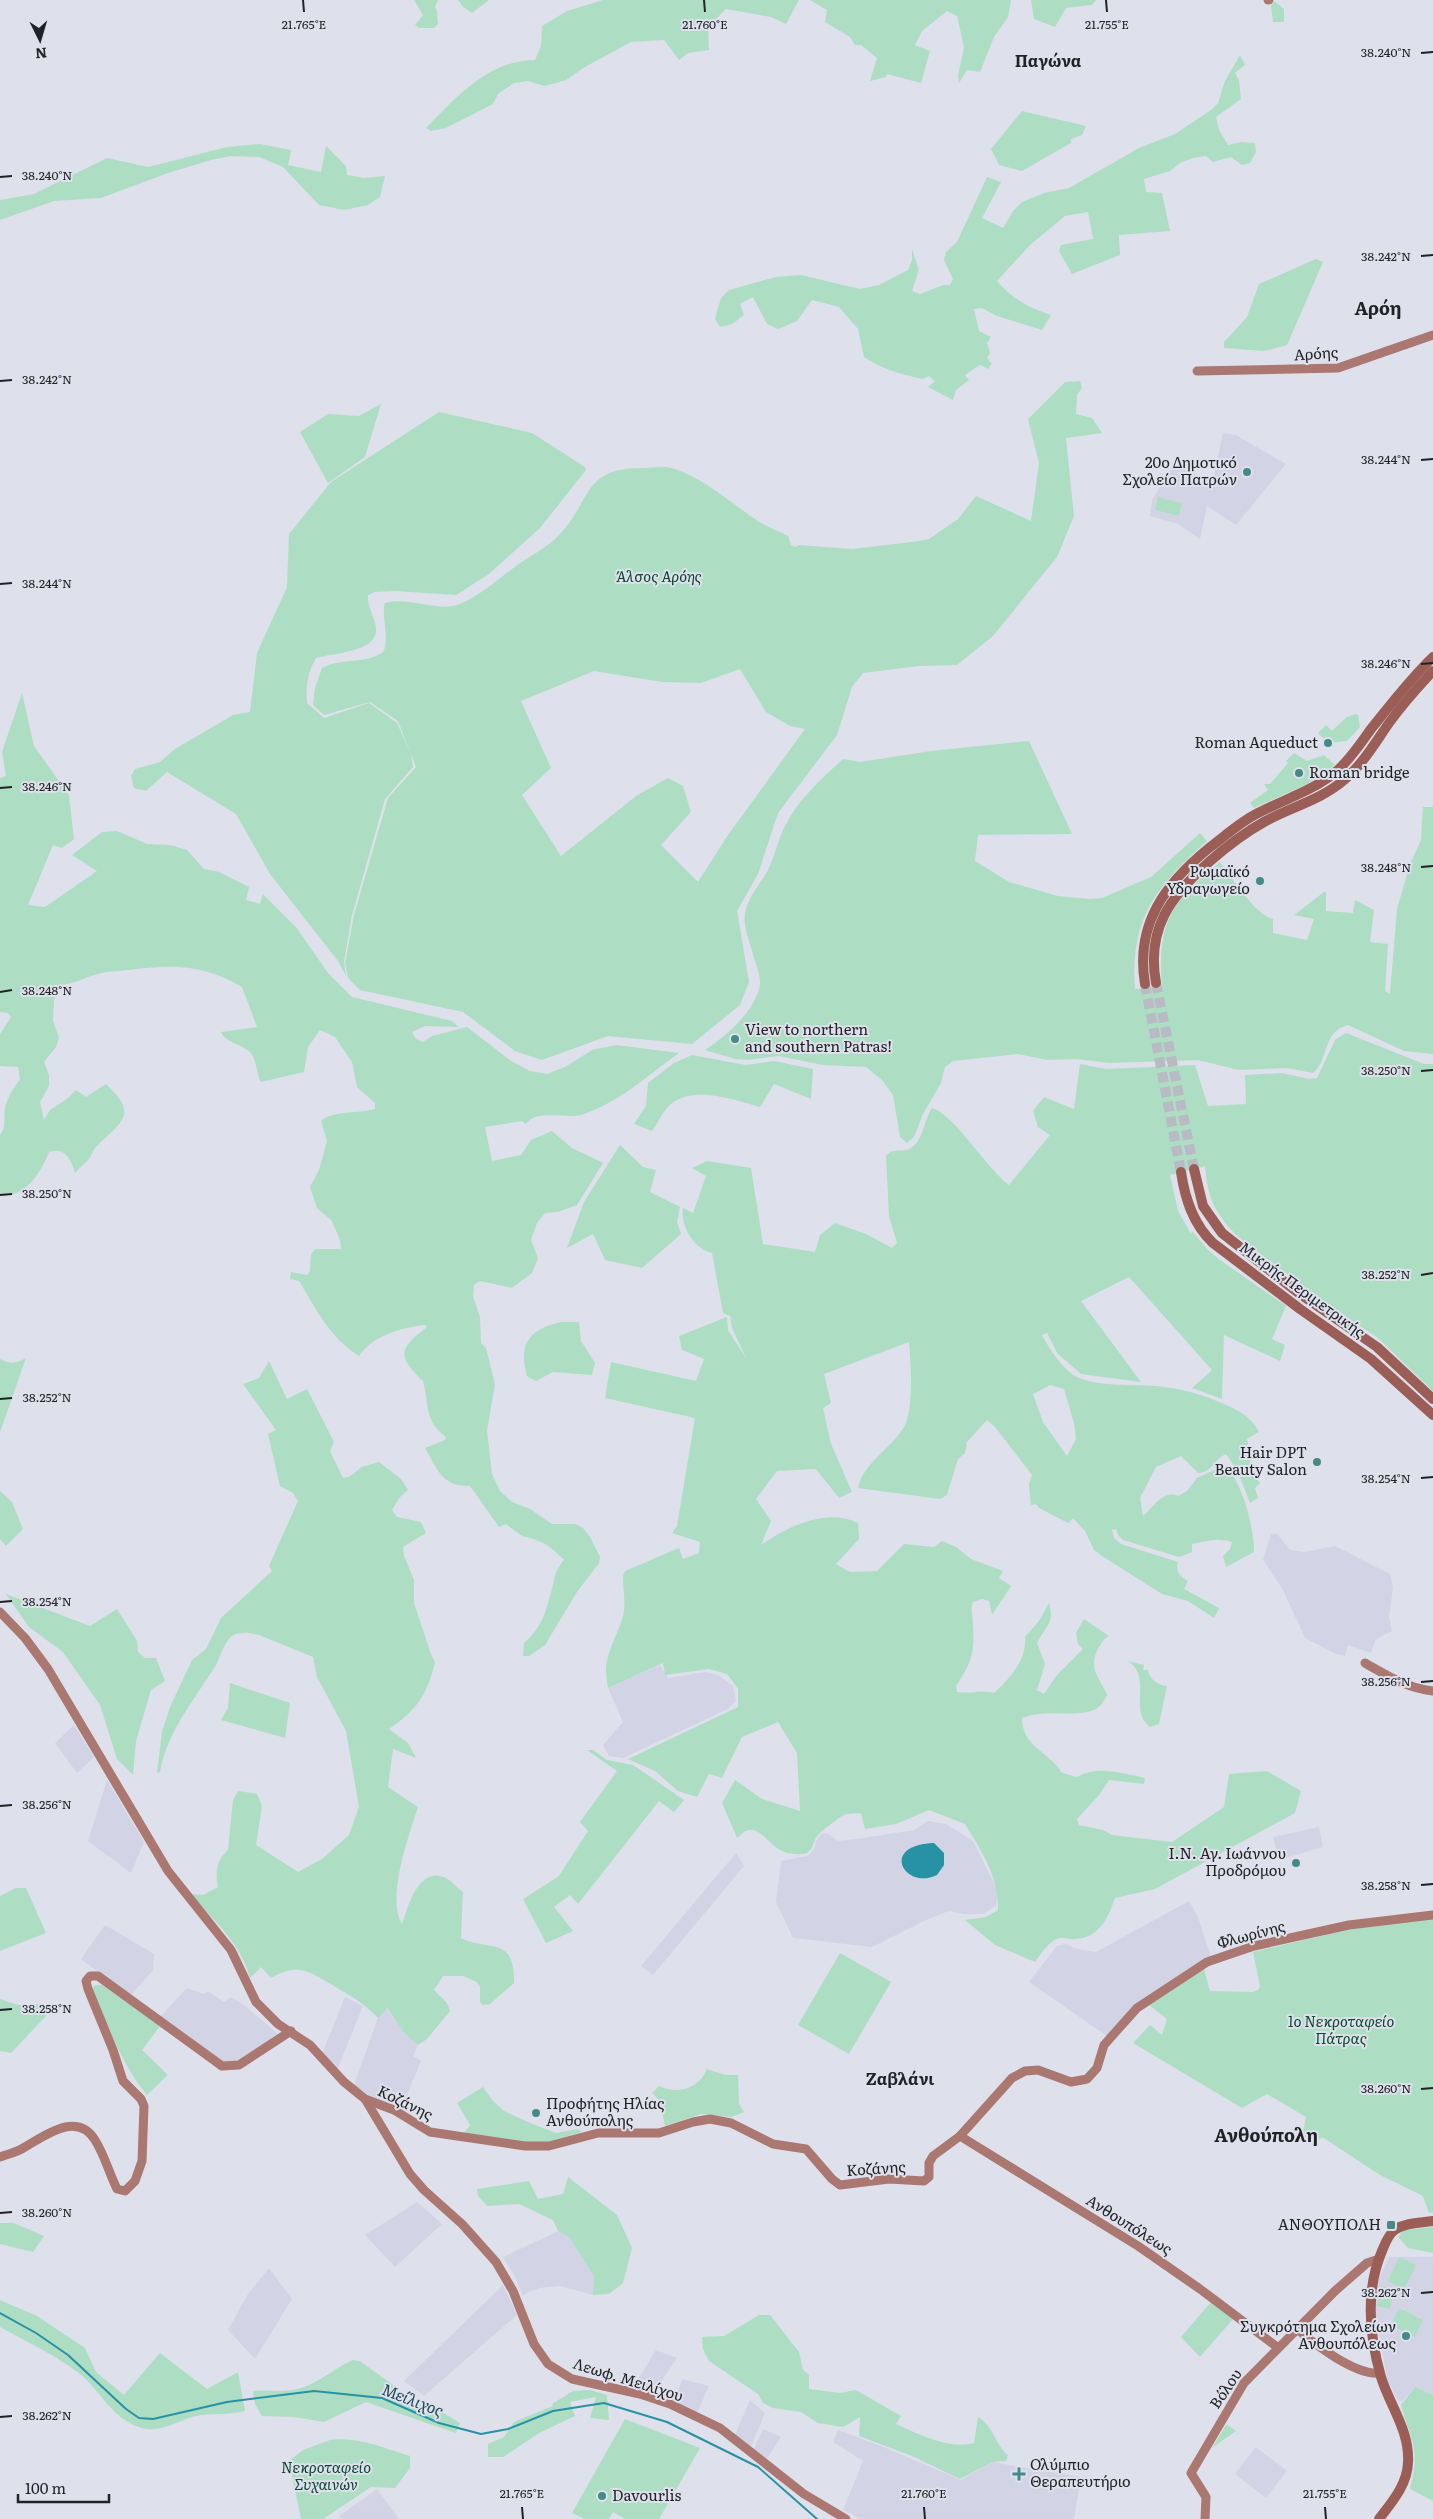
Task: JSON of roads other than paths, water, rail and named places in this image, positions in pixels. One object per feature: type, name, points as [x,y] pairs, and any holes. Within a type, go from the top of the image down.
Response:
[{"type":"main road","points":[[1433,657],[1394,699],[1353,754],[1337,771],[1308,790],[1260,812],[1240,824],[1195,860],[1176,879],[1157,905],[1146,931],[1142,955],[1151,983],[1156,934],[1167,907],[1180,890],[1215,857],[1246,832],[1321,796],[1344,780],[1363,760],[1408,699],[1433,672]]},
{"type":"main road","name":"Μικρής Περιμετρικής","points":[[1194,1169],[1203,1206],[1222,1232],[1300,1294],[1377,1348],[1433,1399]]},
{"type":"main road","name":"Μικρής Περιμετρικής","points":[[1181,1172],[1191,1212],[1204,1234],[1213,1243],[1300,1309],[1366,1355],[1433,1415]]},
{"type":"main road","points":[[1379,2519],[1400,2490],[1408,2461],[1404,2432],[1380,2373],[1369,2297],[1379,2259],[1388,2238],[1394,2230],[1408,2224],[1433,2221]]},
{"type":"street","name":"Αρόης","points":[[1197,371],[1338,368],[1433,335]]},
{"type":"street","name":"Κοζάνης","points":[[0,1612],[25,1638],[48,1669],[168,1871],[234,1955],[256,2002],[270,2017],[310,2045],[344,2082],[365,2099],[394,2110],[418,2126],[436,2133],[533,2147],[549,2146],[594,2134],[658,2134],[698,2120],[721,2120],[736,2125],[765,2142],[806,2149],[833,2180],[843,2185],[889,2179],[926,2181],[929,2177],[931,2159],[960,2136],[1012,2078],[1025,2071],[1038,2070],[1069,2082],[1084,2080],[1095,2072],[1104,2051],[1104,2045]]},
{"type":"street","points":[[1365,1663],[1396,1682],[1410,1687],[1433,1691]]},
{"type":"street","name":"Φλωρίνης","points":[[1104,2045],[1137,2008],[1213,1960],[1254,1946],[1349,1925],[1433,1914]]},
{"type":"street","points":[[0,2157],[23,2149],[54,2130],[78,2126],[89,2131],[96,2141],[118,2190],[126,2190],[134,2181],[143,2159],[144,2106],[141,2099],[123,2081],[113,2050],[88,1989],[86,1981],[90,1976],[98,1976],[222,2066],[233,2067],[241,2064],[291,2031]]},
{"type":"street","name":"Λεωφ. Μειλίχου","points":[[365,2099],[410,2174],[424,2190],[462,2224],[499,2266],[515,2296],[534,2344],[548,2364],[576,2380],[640,2394],[670,2404],[720,2428],[804,2494],[846,2519]]},
{"type":"street","name":"Ανθουπόλεως","points":[[960,2136],[1138,2246],[1194,2284],[1277,2348]]},
{"type":"street","name":"Βόλου","points":[[1205,2519],[1206,2497],[1192,2476],[1192,2470],[1238,2391],[1296,2328],[1362,2267],[1379,2259]]},
{"type":"street","points":[[1296,2328],[1309,2340],[1343,2361],[1364,2372],[1380,2373]]},
{"type":"water","points":[[934,1843],[944,1853],[944,1865],[937,1875],[925,1878],[915,1877],[907,1872],[902,1866],[902,1858],[906,1851],[917,1846]]},
{"type":"waterway","name":"Μείλιχος","points":[[0,2313],[36,2333],[68,2355],[126,2409],[139,2418],[153,2419],[227,2402],[314,2391],[382,2398],[439,2423],[481,2434],[508,2429],[553,2411],[604,2403],[667,2422],[758,2467],[817,2519]]},
{"type":"tunnel","points":[[1156,983],[1194,1169]]},
{"type":"tunnel","points":[[1145,984],[1181,1172]]},
{"type":"place","name":"20ο Δημοτικό Σχολείο Πατρών","points":[[1247,472]]},
{"type":"place","name":"Roman Aqueduct","points":[[1328,743]]},
{"type":"place","name":"Roman bridge","points":[[1299,773]]},
{"type":"place","name":"Ρωμαϊκό Υδραγωγείο","points":[[1260,881]]},
{"type":"place","name":"View to northern and southern Patras!","points":[[735,1039]]},
{"type":"place","name":"Hair DPT Beauty Salon","points":[[1317,1462]]},
{"type":"place","name":"Ι.Ν. Αγ. Ιωάννου Προδρόμου","points":[[1296,1863]]},
{"type":"place","name":"Προφήτης Ηλίας Ανθούπολης","points":[[536,2113]]},
{"type":"place","name":"ΑΝΘΟΥΠΟΛΗ","points":[[1391,2225]]},
{"type":"place","name":"Συγκρότημα Σχολείων Ανθουπόλεως","points":[[1406,2336]]},
{"type":"place","name":"Ολύμπιο Θεραπευτήριο","points":[[1019,2474]]},
{"type":"place","name":"Davourlis","points":[[602,2496]]},
{"type":"district","name":"Παγώνα","points":[[1048,61]]},
{"type":"district","name":"Αρόη","points":[[1378,309]]},
{"type":"district","name":"Ζαβλάνι","points":[[900,2079]]},
{"type":"district","name":"Ανθούπολη","points":[[1266,2136]]},
{"type":"park label","name":"Άλσος Αρόης","points":[[659,577]]},
{"type":"park label","name":"1o Νεκροταφείο Πάτρας","points":[[1341,2030]]},
{"type":"park label","name":"Νεκροταφείο Συχαινών","points":[[326,2476]]}]
